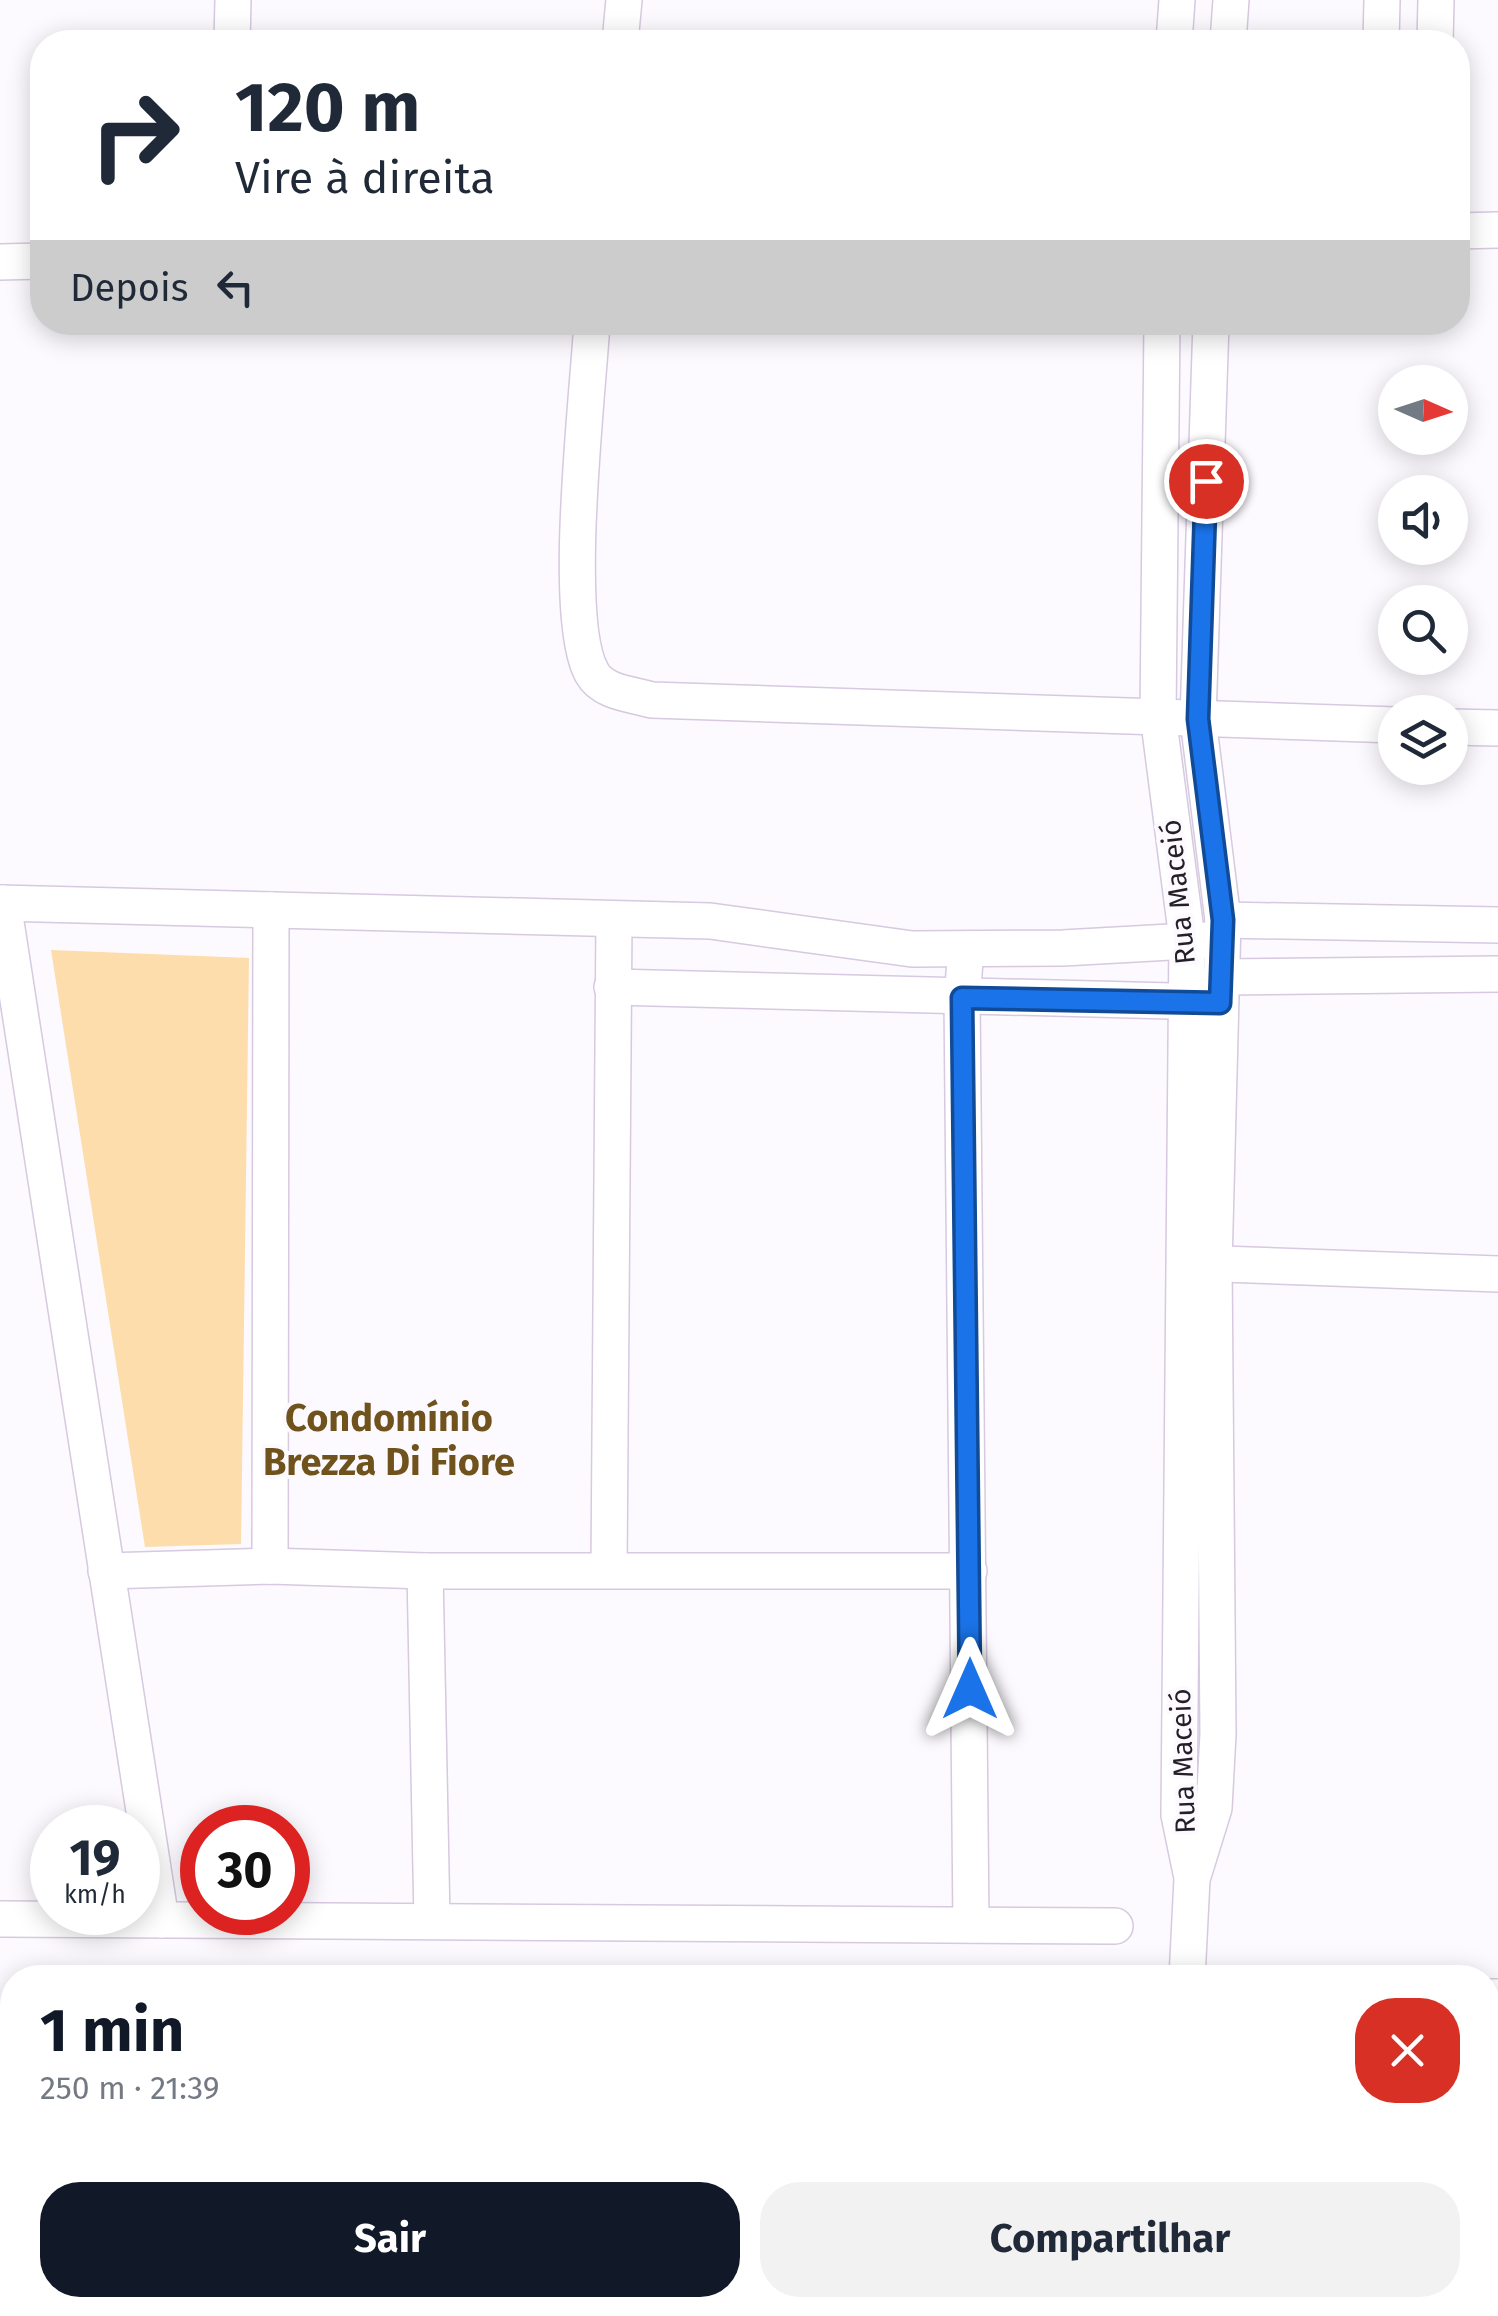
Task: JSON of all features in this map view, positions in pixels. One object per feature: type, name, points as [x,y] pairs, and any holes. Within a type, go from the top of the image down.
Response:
[{"type":"street","points":[[232,30],[233,0]]},
{"type":"street","points":[[621,30],[624,0]]},
{"type":"street","points":[[1175,30],[1177,0]]},
{"type":"street","points":[[1229,30],[1231,0]]},
{"type":"street","points":[[1381,30],[1382,0]]},
{"type":"street","points":[[1435,30],[1436,0]]},
{"type":"street","points":[[1470,231],[1498,230]]},
{"type":"street","points":[[0,262],[30,261]]},
{"type":"street","points":[[591,335],[576,586],[585,654],[592,674],[607,688],[652,700],[1378,724]]},
{"type":"street","name":"Rua Maceió","points":[[1162,335],[1158,715],[1186,939],[1209,993]]},
{"type":"street","name":"Rua Maceió","points":[[1188,1965],[1192,1878],[1214,1808],[1218,1734],[1199,1263],[1209,993],[1223,930],[1198,719],[1211,335]]},
{"type":"street","points":[[1468,727],[1498,728]]},
{"type":"street","points":[[161,1920],[1,903],[710,921],[912,949],[1186,939],[1223,930],[1498,925]]},
{"type":"street","points":[[270,1566],[271,910]]},
{"type":"street","points":[[609,1569],[614,920]]},
{"type":"street","points":[[966,949],[962,998],[970,1926]]},
{"type":"street","points":[[612,988],[962,998],[1209,993],[1498,974]]},
{"type":"street","points":[[1199,1263],[1498,1274]]},
{"type":"street","points":[[106,1571],[270,1566],[425,1571],[969,1570]]},
{"type":"street","points":[[425,1571],[432,1921]]},
{"type":"street","points":[[0,1919],[1116,1926]]},
{"type":"shaded area","points":[[51,950],[249,958],[241,1544],[145,1547]]},
{"type":"district","name":"Condomínio Brezza Di Fiore","points":[[389,1440]]},
{"type":"route","points":[[970,1689],[962,998],[1220,1003],[1223,920],[1198,719],[1206,481]]}]
